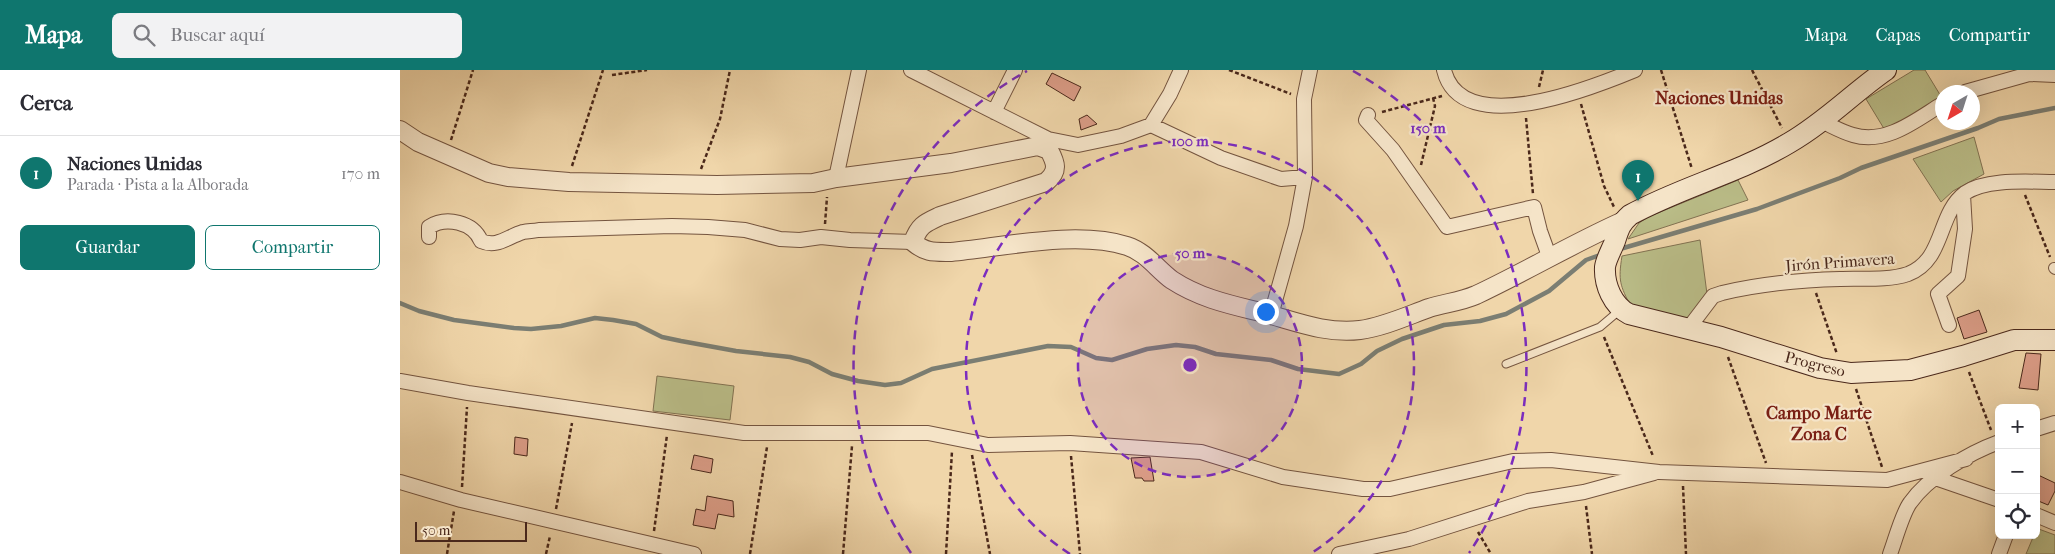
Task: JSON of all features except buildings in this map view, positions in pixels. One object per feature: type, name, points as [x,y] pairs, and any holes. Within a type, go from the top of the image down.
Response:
[{"type":"main road","points":[[1617,304],[1606,280],[1605,266],[1621,222],[1646,206],[1743,167],[1790,143],[1821,121],[1878,72]]},
{"type":"main road","name":"Progreso","points":[[1617,304],[1642,317],[1721,337],[1820,368],[1847,372],[1896,372],[1963,356],[2014,340],[2055,340]]},
{"type":"street","points":[[832,180],[859,70]]},
{"type":"street","points":[[911,70],[1048,139],[1055,146],[1056,163],[1054,175],[1046,182],[940,216],[917,230],[912,242]]},
{"type":"street","points":[[994,112],[1015,70]]},
{"type":"street","points":[[400,130],[418,142],[446,155],[489,173],[508,177],[566,182],[813,184],[951,163],[1038,146],[1078,145],[1099,141],[1151,125],[1170,94],[1181,70]]},
{"type":"street","points":[[1271,315],[1296,226],[1305,177],[1304,99],[1310,70]]},
{"type":"street","points":[[1444,70],[1446,79],[1456,92],[1468,100],[1486,106],[1530,103],[1578,92],[1636,70]]},
{"type":"street","points":[[1980,87],[2030,72],[2055,75]]},
{"type":"street","points":[[1821,121],[1855,136],[1872,138],[1887,136],[1935,108]]},
{"type":"street","points":[[1368,115],[1366,120],[1417,181],[1447,227],[1534,207],[1549,256]]},
{"type":"street","points":[[1151,125],[1221,158],[1281,179],[1305,177]]},
{"type":"street","points":[[1949,325],[1938,294],[1958,276],[1965,229],[1963,195],[1984,186],[2019,181],[2055,182]]},
{"type":"street","name":"Jirón Primavera","points":[[1688,329],[1713,296],[1722,293],[1812,280],[1895,276],[1919,269],[1930,257],[1938,243],[1955,201],[1963,195]]},
{"type":"street","points":[[429,237],[429,227],[437,222],[446,221],[466,225],[478,233],[481,241],[490,245],[523,232],[539,230],[672,226],[746,230],[780,239],[800,240],[816,238],[912,242],[923,251],[935,252],[960,252],[1045,242],[1093,240],[1127,246],[1140,252],[1171,279],[1201,297],[1325,330],[1361,330],[1475,295],[1549,256],[1621,222]]},
{"type":"street","points":[[400,381],[468,394],[744,433],[928,433],[988,444],[1070,443],[1201,452],[1283,477],[1363,489],[1390,488],[1513,461],[1550,460],[1660,472],[1887,480],[1966,459]]},
{"type":"street","points":[[2040,428],[2055,423]]},
{"type":"street","points":[[1890,554],[1909,504],[1935,478],[1995,444]]},
{"type":"street","points":[[1340,554],[1409,539],[1528,501],[1584,492],[1660,472]]},
{"type":"street","points":[[1935,478],[1995,499]]},
{"type":"street","points":[[400,482],[458,499],[694,554]]},
{"type":"street","points":[[2040,516],[2055,522]]},
{"type":"street","points":[[1999,554],[2005,539]]},
{"type":"lane","points":[[1506,364],[1600,327],[1617,304]]},
{"type":"path","points":[[446,155],[473,70]]},
{"type":"path","points":[[566,182],[603,70]]},
{"type":"path","points":[[612,75],[647,70]]},
{"type":"path","points":[[695,184],[720,119],[730,70]]},
{"type":"path","points":[[1229,70],[1304,99]]},
{"type":"path","points":[[1661,70],[1697,184]]},
{"type":"path","points":[[1752,70],[1790,143]]},
{"type":"path","points":[[1368,115],[1456,92]]},
{"type":"path","points":[[1578,92],[1604,186],[1621,222]]},
{"type":"path","points":[[1417,181],[1435,106],[1432,98]]},
{"type":"path","points":[[1530,103],[1534,207]]},
{"type":"path","points":[[816,238],[826,222],[832,180]]},
{"type":"path","points":[[2019,181],[2055,269]]},
{"type":"path","points":[[1812,280],[1887,480]]},
{"type":"path","points":[[1600,327],[1660,472]]},
{"type":"path","points":[[1721,337],[1770,476]]},
{"type":"path","points":[[1963,356],[1995,438]]},
{"type":"path","points":[[447,554],[458,499],[468,394]]},
{"type":"path","points":[[546,554],[575,408]]},
{"type":"path","points":[[652,543],[669,422]]},
{"type":"path","points":[[750,554],[769,433]]},
{"type":"path","points":[[843,554],[854,433]]},
{"type":"path","points":[[946,554],[953,439]]},
{"type":"path","points":[[970,442],[990,554]]},
{"type":"path","points":[[1070,443],[1080,554]]},
{"type":"path","points":[[1682,472],[1686,554]]},
{"type":"path","points":[[1584,492],[1592,554]]},
{"type":"path","points":[[1470,519],[1491,554]]},
{"type":"green space","points":[[1914,70],[1925,70],[1935,86],[1935,102],[1886,132],[1866,99]]},
{"type":"green space","points":[[1974,137],[1984,174],[1953,191],[1941,202],[1913,159]]},
{"type":"green space","points":[[1738,180],[1748,200],[1628,239],[1639,223],[1648,217]]},
{"type":"green space","points":[[1700,240],[1707,294],[1687,321],[1631,307],[1621,283],[1622,256]]},
{"type":"green space","points":[[657,376],[734,386],[730,420],[653,411]]},
{"type":"green space","points":[[2040,529],[2055,535],[2055,554],[2026,554],[2032,539],[2040,539]]},
{"type":"waterway","points":[[1620,249],[1757,209],[1840,178],[1861,168],[1999,119],[2055,108]]},
{"type":"waterway","points":[[400,303],[419,311],[454,320],[514,328],[531,329],[561,326],[595,318],[613,320],[636,324],[662,337],[681,341],[736,351],[790,357],[809,362],[832,374],[858,381],[885,385],[901,383],[932,369],[1048,346],[1071,347],[1096,358],[1112,360],[1147,349],[1176,345],[1195,347],[1216,354],[1271,360],[1298,369],[1339,374],[1361,364],[1377,351],[1402,339],[1444,325],[1480,321],[1506,314],[1549,291],[1586,260],[1603,254]]},
{"type":"place","name":"Naciones Unidas","points":[[1638,201]]},
{"type":"district","name":"Naciones Unidas","points":[[1719,98]]},
{"type":"district","name":"Campo Marte Zona C","points":[[1819,423]]}]
